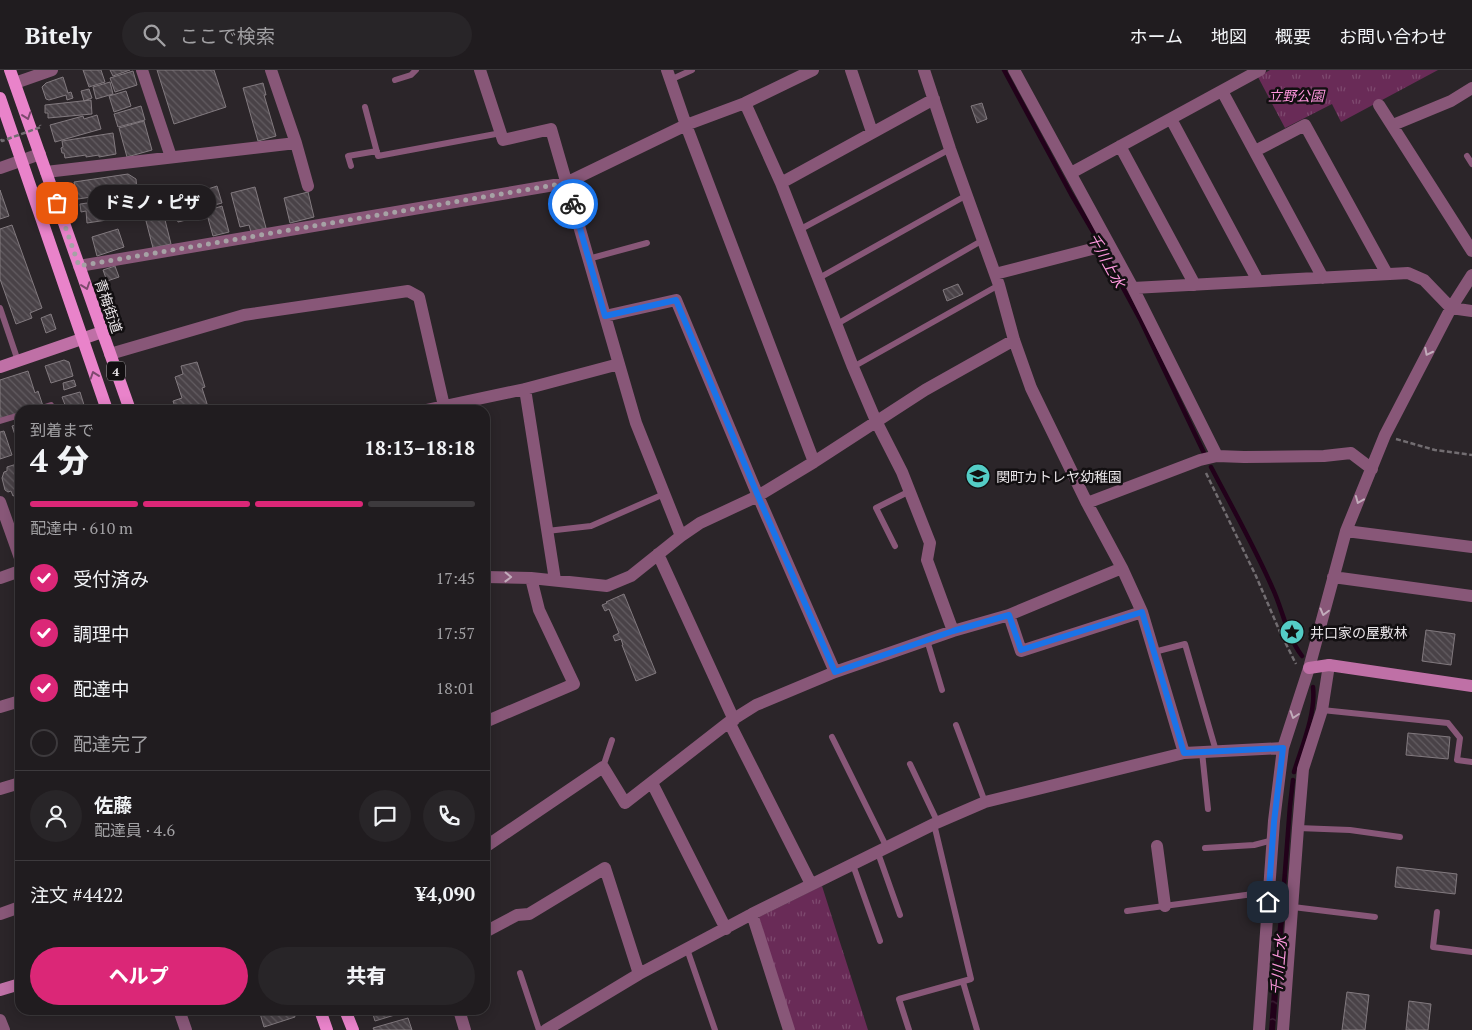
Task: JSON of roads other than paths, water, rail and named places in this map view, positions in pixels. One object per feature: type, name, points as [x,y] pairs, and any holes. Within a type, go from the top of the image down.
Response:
[{"type":"main road","name":"青梅街道","points":[[10,70],[128,405]]},
{"type":"main road","name":"4","points":[[0,98],[105,405]]},
{"type":"main road","points":[[322,1015],[327,1030]]},
{"type":"main road","points":[[348,1015],[353,1030]]},
{"type":"street","points":[[15,84],[52,70]]},
{"type":"street","points":[[142,70],[171,157]]},
{"type":"street","points":[[271,70],[296,143],[308,186]]},
{"type":"street","points":[[480,70],[503,140],[551,130],[636,423],[681,536]]},
{"type":"street","points":[[79,266],[566,183],[686,125],[745,103],[813,70]]},
{"type":"street","points":[[851,70],[872,132]]},
{"type":"street","points":[[924,70],[997,280],[1014,340],[1031,388],[1086,502],[1122,568],[1142,612],[1184,753]]},
{"type":"street","points":[[1014,70],[1133,288],[1217,456]]},
{"type":"street","points":[[1071,172],[1260,70]]},
{"type":"street","points":[[669,75],[686,125],[814,462]]},
{"type":"street","points":[[1393,125],[1451,101],[1472,88]]},
{"type":"street","points":[[1222,91],[1324,278]]},
{"type":"street","points":[[781,183],[934,99]]},
{"type":"street","points":[[745,103],[781,183],[853,367],[876,421],[910,491],[930,543],[927,560],[953,631]]},
{"type":"street","points":[[1379,105],[1472,251]]},
{"type":"street","points":[[1171,119],[1258,281]]},
{"type":"street","points":[[1255,151],[1305,125],[1387,274]]},
{"type":"street","points":[[46,172],[296,143]]},
{"type":"street","points":[[1120,146],[1194,285]]},
{"type":"street","points":[[0,168],[40,154]]},
{"type":"street","points":[[997,280],[1092,249]]},
{"type":"street","points":[[1133,288],[1408,274],[1424,280],[1451,308],[1472,311]]},
{"type":"street","points":[[1259,1030],[1270,913],[1268,892],[1283,748],[1309,668],[1346,531],[1386,435],[1451,308],[1472,275]]},
{"type":"street","points":[[110,354],[244,315],[408,291],[419,297],[444,405]]},
{"type":"street","points":[[605,316],[676,300],[758,496],[835,672]]},
{"type":"street","points":[[0,367],[102,332]]},
{"type":"street","points":[[490,577],[531,578],[607,586],[630,576],[700,523],[758,496],[924,390],[1014,340]]},
{"type":"street","points":[[449,405],[524,390],[618,364]]},
{"type":"street","points":[[524,390],[555,580]]},
{"type":"street","points":[[1086,502],[1200,460],[1217,456],[1324,456],[1352,453],[1372,468]]},
{"type":"street","points":[[0,502],[15,544]]},
{"type":"street","points":[[1346,531],[1472,547]]},
{"type":"street","points":[[658,554],[732,721],[811,884]]},
{"type":"street","points":[[490,844],[603,767],[625,803],[732,721],[756,705],[835,672],[953,631],[1009,615],[1122,568]]},
{"type":"street","points":[[0,578],[15,573]]},
{"type":"street","points":[[1333,577],[1472,596]]},
{"type":"street","points":[[490,720],[574,684],[539,610],[531,578]]},
{"type":"street","points":[[1009,615],[1021,650],[1142,612]]},
{"type":"street","points":[[1309,668],[1329,665],[1472,686]]},
{"type":"street","points":[[1283,1030],[1303,769],[1322,710],[1329,665]]},
{"type":"street","points":[[0,707],[15,702]]},
{"type":"street","points":[[546,1030],[639,974],[752,914],[985,802],[1184,753],[1283,748]]},
{"type":"street","points":[[1280,772],[1303,775]]},
{"type":"street","points":[[652,783],[726,929]]},
{"type":"street","points":[[0,789],[15,784]]},
{"type":"street","points":[[1158,846],[1165,906]]},
{"type":"street","points":[[490,929],[517,915],[529,914],[606,868],[639,974]]},
{"type":"street","points":[[0,914],[15,909]]},
{"type":"street","points":[[752,914],[789,1030]]},
{"type":"street","points":[[0,990],[15,986]]},
{"type":"street","points":[[181,1015],[186,1030]]},
{"type":"street","points":[[460,1015],[465,1030]]},
{"type":"street","points":[[0,1020],[4,1030]]},
{"type":"lane","points":[[395,80],[411,75],[416,70]]},
{"type":"lane","points":[[669,75],[692,70]]},
{"type":"lane","points":[[365,107],[378,156],[501,133]]},
{"type":"lane","points":[[800,230],[950,149]]},
{"type":"lane","points":[[351,166],[348,156],[376,151]]},
{"type":"lane","points":[[1467,156],[1472,164]]},
{"type":"lane","points":[[819,278],[967,195]]},
{"type":"lane","points":[[837,324],[983,240]]},
{"type":"lane","points":[[588,259],[648,243]]},
{"type":"lane","points":[[853,367],[997,280]]},
{"type":"lane","points":[[0,308],[18,361]]},
{"type":"lane","points":[[0,421],[15,416]]},
{"type":"lane","points":[[895,546],[876,508],[910,491]]},
{"type":"lane","points":[[547,530],[591,526],[664,494]]},
{"type":"lane","points":[[926,640],[942,690]]},
{"type":"lane","points":[[1154,652],[1185,644],[1216,751]]},
{"type":"lane","points":[[1322,710],[1448,723],[1460,738],[1456,760],[1472,762]]},
{"type":"lane","points":[[956,725],[985,802]]},
{"type":"lane","points":[[832,737],[883,851],[900,915]]},
{"type":"lane","points":[[603,767],[612,740]]},
{"type":"lane","points":[[1202,752],[1208,809]]},
{"type":"lane","points":[[909,1030],[899,1000],[971,979],[936,824],[910,764]]},
{"type":"lane","points":[[1298,828],[1350,830],[1400,837]]},
{"type":"lane","points":[[1205,848],[1254,845],[1273,840]]},
{"type":"lane","points":[[853,865],[880,941]]},
{"type":"lane","points":[[1127,911],[1268,892]]},
{"type":"lane","points":[[1291,912],[1375,917]]},
{"type":"lane","points":[[1437,912],[1433,947],[1472,952]]},
{"type":"lane","points":[[687,949],[715,1030]]},
{"type":"lane","points":[[520,973],[539,1030]]},
{"type":"lane","points":[[963,982],[977,1030]]},
{"type":"water","points":[[1279,918],[1284,919],[1275,1030],[1269,1030],[1275,951]]},
{"type":"waterway","name":"千川上水","points":[[1004,70],[1095,235],[1096,242],[1141,321],[1204,453]]},
{"type":"waterway","name":"千川上水","points":[[1211,467],[1258,557],[1276,596],[1288,631],[1302,656]]},
{"type":"waterway","name":"千川上水","points":[[1294,772],[1310,719],[1313,687]]},
{"type":"waterway","name":"千川上水","points":[[1281,924],[1293,780]]},
{"type":"tunnel","points":[[1274,913],[1288,914]]},
{"type":"place","name":"ドミノ・ピザ","points":[[57,203]]},
{"type":"place","name":"関町カトレヤ幼稚園","points":[[978,476]]},
{"type":"place","name":"井口家の屋敷林","points":[[1292,632]]},
{"type":"park label","name":"立野公園","points":[[1296,95]]}]
